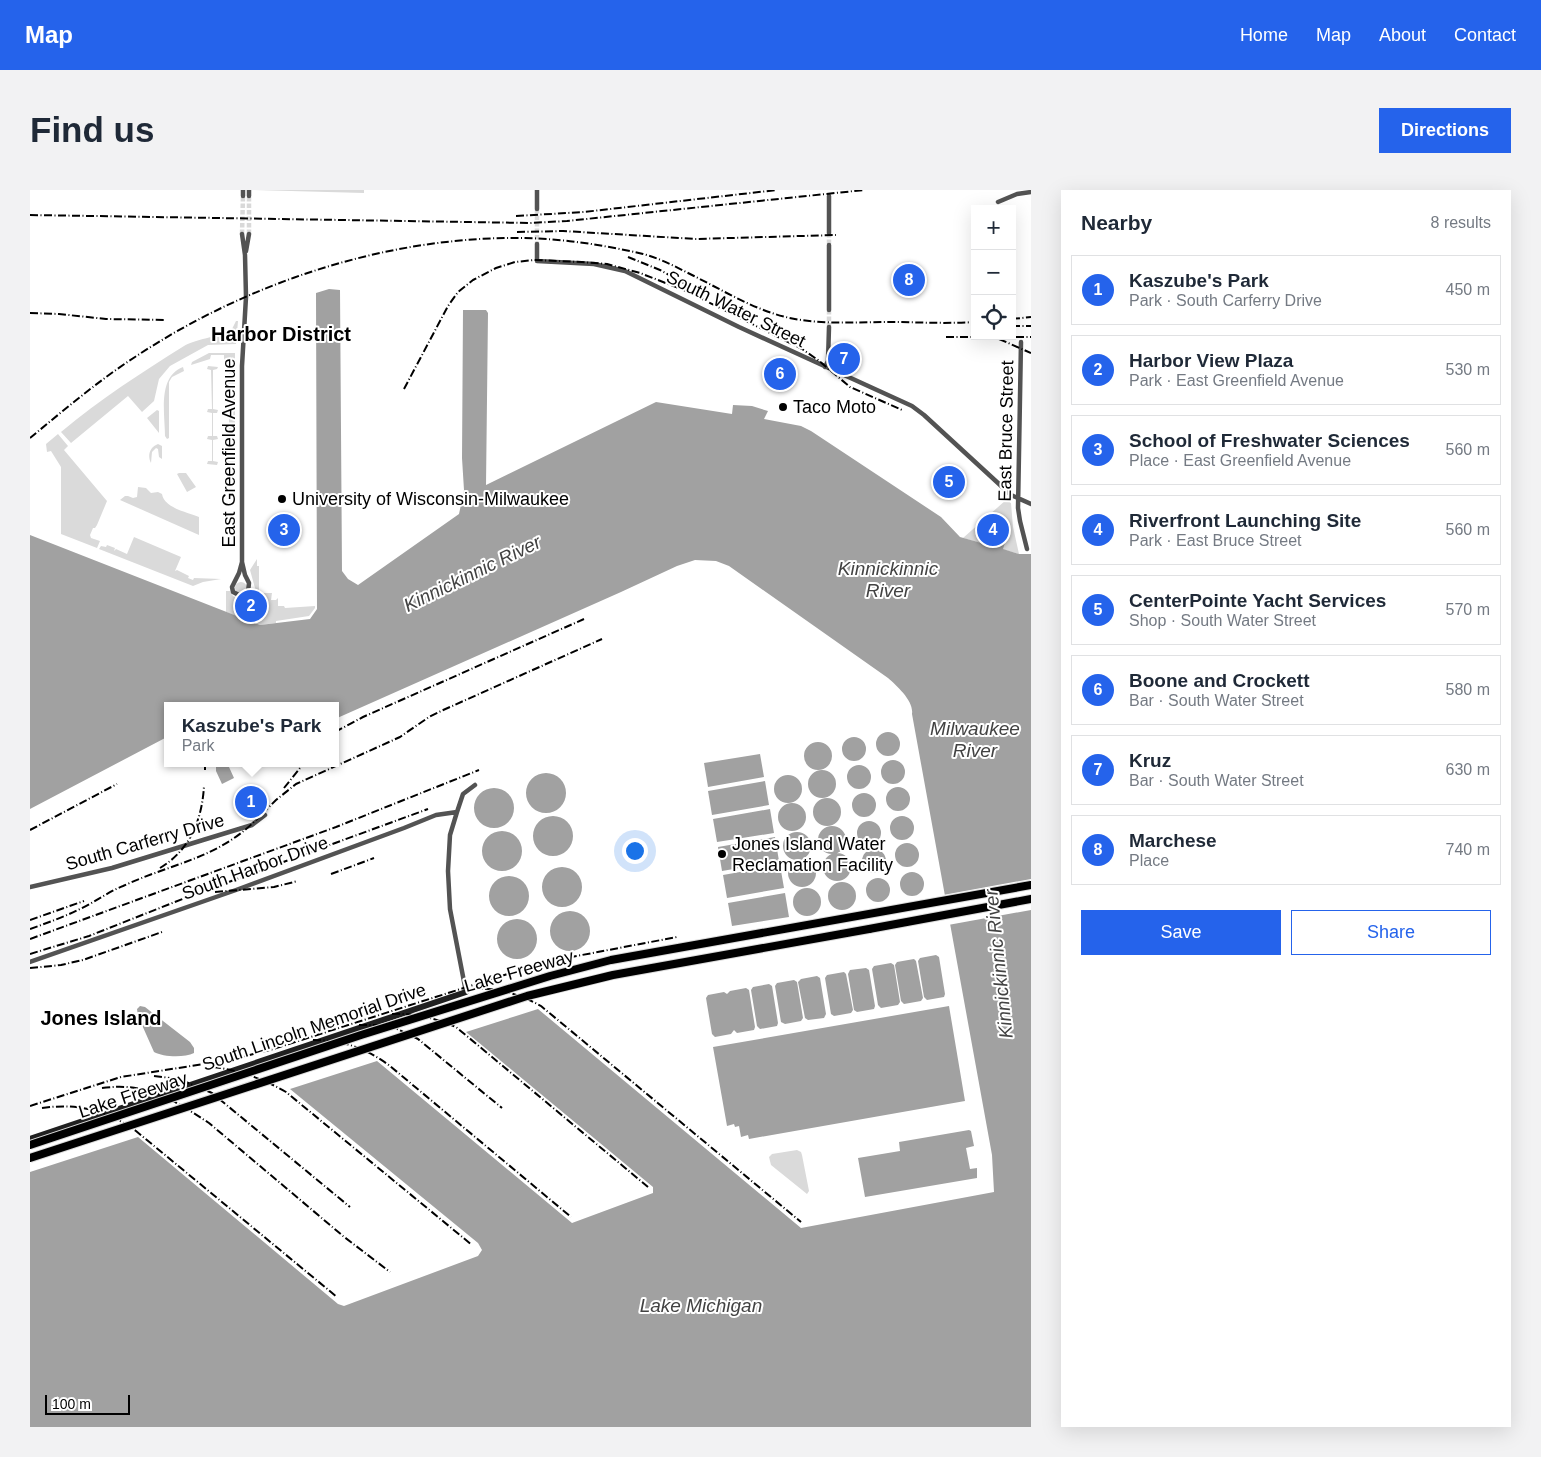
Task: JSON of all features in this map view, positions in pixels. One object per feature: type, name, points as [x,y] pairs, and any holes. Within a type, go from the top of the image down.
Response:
[{"type":"highway","name":"Lake Freeway","points":[[30,1145],[361,1035],[550,976],[611,960],[1031,885]]},
{"type":"highway","name":"Lake Freeway","points":[[30,1158],[527,996],[613,975],[1031,899]]},
{"type":"street","points":[[243,190],[243,196]]},
{"type":"street","points":[[248,190],[249,196]]},
{"type":"street","points":[[537,190],[537,209]]},
{"type":"street","points":[[998,202],[1017,194],[1031,192]]},
{"type":"street","points":[[829,196],[829,234]]},
{"type":"street","name":"East Greenfield Avenue","points":[[242,234],[245,255],[245,316],[242,366],[242,562],[232,587],[234,592],[241,596],[248,592],[249,586],[242,562]]},
{"type":"street","name":"East Greenfield Avenue","points":[[245,255],[248,234]]},
{"type":"street","name":"South Water Street","points":[[537,244],[537,261],[594,264],[626,271],[739,327],[918,410],[1011,495],[1031,504]]},
{"type":"street","points":[[829,245],[829,310]]},
{"type":"street","points":[[825,367],[828,360],[829,328]]},
{"type":"street","name":"East Bruce Street","points":[[1021,342],[1018,499],[1020,521],[1027,549]]},
{"type":"street","points":[[466,992],[450,909],[448,871],[450,835],[457,812],[463,794],[475,785]]},
{"type":"street","name":"South Harbor Drive","points":[[30,962],[236,890],[436,815],[457,812]]},
{"type":"street","name":"South Carferry Drive","points":[[30,887],[112,868],[194,843],[252,825],[265,815]]},
{"type":"street","name":"South Lincoln Memorial Drive","points":[[30,1139],[466,992]]},
{"type":"shaded area","points":[[254,190],[364,190],[364,193]]},
{"type":"shaded area","points":[[236,321],[238,321],[236,344],[208,345],[170,366],[159,379],[154,401],[142,412],[128,396],[71,443],[61,432],[136,376],[188,344],[231,331]]},
{"type":"shaded area","points":[[209,353],[235,353],[235,465],[225,464],[225,461],[229,461],[229,440],[225,439],[225,437],[229,436],[229,413],[225,412],[225,409],[229,408],[229,386],[225,385],[225,382],[229,381],[229,363],[224,362],[224,355],[211,355],[210,359],[191,365],[192,362]]},
{"type":"shaded area","points":[[208,366],[218,367],[213,370],[213,409],[218,410],[217,413],[213,413],[213,436],[217,436],[218,439],[213,440],[213,461],[218,462],[217,465],[207,464],[208,461],[212,461],[212,440],[207,439],[208,436],[212,436],[212,413],[207,412],[208,409],[212,409],[211,370],[207,369]]},
{"type":"shaded area","points":[[183,367],[184,371],[172,377],[169,382],[169,438],[167,439],[165,436],[164,407],[166,387],[169,379]]},
{"type":"shaded area","points":[[157,410],[159,411],[159,433],[147,418]]},
{"type":"shaded area","points":[[58,434],[68,446],[64,450],[107,501],[97,525],[93,528],[90,535],[91,538],[100,541],[97,548],[61,534],[61,467],[51,451],[47,452],[46,444]]},
{"type":"shaded area","points":[[158,444],[162,446],[162,459],[159,457],[158,449],[156,448],[152,452],[151,463],[150,452]]},
{"type":"shaded area","points":[[186,473],[196,487],[187,492],[177,474]]},
{"type":"shaded area","points":[[138,487],[146,488],[151,493],[158,492],[162,494],[171,506],[199,517],[199,535],[120,500],[125,496],[137,497]]},
{"type":"shaded area","points":[[1006,500],[1011,503],[1013,527],[1019,554],[963,538]]},
{"type":"shaded area","points":[[134,537],[181,557],[175,571],[177,570],[189,576],[188,578],[193,580],[194,578],[221,579],[193,586],[99,549],[101,546],[106,547],[107,545],[115,548],[114,551],[116,549],[127,554]]},
{"type":"shaded area","points":[[257,559],[257,566],[259,566],[259,593],[272,593],[271,600],[278,598],[278,606],[284,606],[285,608],[315,606],[309,616],[260,625],[226,612],[226,591],[230,591],[237,598],[253,594],[255,588],[250,570]]},
{"type":"shaded area","points":[[241,582],[247,588],[241,594],[235,588]]},
{"type":"shaded area","points":[[253,789],[263,810],[250,820],[241,795]]},
{"type":"shaded area","points":[[797,1150],[802,1155],[809,1191],[807,1194],[771,1165],[769,1157],[772,1154]]},
{"type":"water","points":[[329,289],[340,290],[342,571],[348,579],[358,585],[459,514],[464,490],[462,458],[463,310],[486,310],[488,313],[486,485],[656,402],[732,414],[733,405],[752,406],[768,411],[764,419],[801,426],[811,431],[941,517],[960,537],[992,546],[996,533],[1007,536],[1003,549],[1019,554],[1031,554],[1031,1427],[30,1427],[30,1172],[138,1137],[338,1304],[344,1306],[478,1256],[482,1250],[478,1243],[290,1089],[377,1061],[572,1223],[653,1193],[653,1187],[466,1032],[538,1009],[801,1228],[994,1192],[992,1155],[912,709],[908,699],[888,678],[729,566],[716,561],[695,560],[677,566],[339,717],[339,702],[164,702],[164,739],[30,809],[30,535],[260,625],[310,619],[317,609],[316,293]]},
{"type":"water","points":[[888,732],[896,736],[900,744],[896,752],[888,756],[880,752],[876,744],[880,736]]},
{"type":"water","points":[[854,737],[862,741],[866,749],[862,757],[854,761],[846,757],[842,749],[846,741]]},
{"type":"water","points":[[818,742],[828,746],[832,756],[828,766],[818,770],[808,766],[804,756],[808,746]]},
{"type":"water","points":[[760,754],[764,777],[708,787],[704,763]]},
{"type":"water","points":[[893,760],[901,764],[905,772],[901,780],[893,784],[885,780],[881,772],[885,764]]},
{"type":"water","points":[[859,765],[867,769],[871,777],[867,785],[859,789],[851,785],[847,777],[851,769]]},
{"type":"water","points":[[216,767],[229,767],[234,778],[222,784]]},
{"type":"water","points":[[822,770],[832,774],[836,784],[832,794],[822,798],[812,794],[808,784],[812,774]]},
{"type":"water","points":[[550,773],[557,776],[563,782],[566,793],[565,801],[557,810],[550,813],[542,813],[535,810],[527,801],[526,789],[529,782],[538,774]]},
{"type":"water","points":[[788,775],[798,779],[802,789],[798,799],[788,803],[778,799],[774,789],[778,779]]},
{"type":"water","points":[[765,781],[769,805],[712,815],[708,791]]},
{"type":"water","points":[[898,787],[906,791],[910,799],[906,807],[898,811],[890,807],[886,799],[890,791]]},
{"type":"water","points":[[498,788],[505,791],[511,797],[514,808],[513,816],[505,825],[498,828],[490,828],[483,825],[475,816],[474,804],[477,797],[486,789]]},
{"type":"water","points":[[864,793],[872,797],[876,805],[872,813],[864,817],[856,813],[852,805],[856,797]]},
{"type":"water","points":[[827,798],[837,802],[841,812],[837,822],[827,826],[817,822],[813,812],[817,802]]},
{"type":"water","points":[[792,803],[802,807],[806,817],[802,827],[792,831],[782,827],[778,817],[782,807]]},
{"type":"water","points":[[770,809],[774,833],[717,842],[713,819]]},
{"type":"water","points":[[557,816],[564,819],[570,825],[573,836],[572,844],[564,853],[557,856],[549,856],[542,853],[534,844],[533,832],[536,825],[545,817]]},
{"type":"water","points":[[902,816],[910,820],[914,828],[910,836],[902,840],[894,836],[890,828],[894,820]]},
{"type":"water","points":[[869,821],[877,825],[881,833],[877,841],[869,845],[861,841],[857,833],[861,825]]},
{"type":"water","points":[[832,826],[842,830],[846,840],[842,850],[832,854],[822,850],[818,840],[822,830]]},
{"type":"water","points":[[506,831],[513,834],[519,840],[522,851],[521,859],[513,868],[506,871],[498,871],[491,868],[483,859],[482,847],[485,840],[494,832]]},
{"type":"water","points":[[797,832],[807,836],[811,846],[807,856],[797,860],[787,856],[783,846],[787,836]]},
{"type":"water","points":[[775,837],[779,861],[722,871],[718,847]]},
{"type":"water","points":[[907,843],[915,847],[919,855],[915,863],[907,867],[899,863],[895,855],[899,847]]},
{"type":"water","points":[[874,849],[882,853],[886,861],[882,869],[874,873],[866,869],[862,861],[866,853]]},
{"type":"water","points":[[837,853],[847,857],[851,867],[847,877],[837,881],[827,877],[823,867],[827,857]]},
{"type":"water","points":[[802,859],[812,863],[816,873],[812,883],[802,887],[792,883],[788,873],[792,863]]},
{"type":"water","points":[[780,865],[784,888],[727,898],[723,875]]},
{"type":"water","points":[[566,867],[573,870],[579,876],[582,887],[581,895],[573,904],[566,907],[558,907],[551,904],[543,895],[542,883],[545,876],[554,868]]},
{"type":"water","points":[[912,872],[920,876],[924,884],[920,892],[912,896],[904,892],[900,884],[904,876]]},
{"type":"water","points":[[513,876],[520,879],[526,885],[529,896],[528,904],[520,913],[513,916],[505,916],[498,913],[490,904],[489,892],[492,885],[501,877]]},
{"type":"water","points":[[878,878],[886,882],[890,890],[886,898],[878,902],[870,898],[866,890],[870,882]]},
{"type":"water","points":[[842,882],[852,886],[856,896],[852,906],[842,910],[832,906],[828,896],[832,886]]},
{"type":"water","points":[[807,888],[817,892],[821,902],[817,912],[807,916],[797,912],[793,902],[797,892]]},
{"type":"water","points":[[785,893],[789,917],[732,926],[728,903]]},
{"type":"water","points":[[574,911],[581,914],[587,920],[590,931],[589,939],[581,948],[574,951],[566,951],[559,948],[551,939],[550,927],[553,920],[562,912]]},
{"type":"water","points":[[521,919],[528,922],[534,928],[537,939],[536,947],[528,956],[521,959],[513,959],[506,956],[498,947],[497,935],[500,928],[509,920]]},
{"type":"water","points":[[936,955],[939,957],[945,994],[944,997],[927,1000],[924,997],[918,961],[920,958]]},
{"type":"water","points":[[914,959],[923,998],[921,1001],[904,1004],[901,1001],[895,965],[897,962]]},
{"type":"water","points":[[891,963],[894,965],[900,1002],[898,1005],[881,1008],[878,1005],[872,969],[874,966]]},
{"type":"water","points":[[866,968],[869,970],[875,1006],[874,1009],[857,1012],[854,1010],[848,974],[850,970]]},
{"type":"water","points":[[844,972],[853,1010],[851,1013],[834,1016],[831,1014],[825,978],[827,975]]},
{"type":"water","points":[[817,976],[820,978],[826,1014],[824,1018],[808,1020],[805,1018],[798,982],[801,979]]},
{"type":"water","points":[[794,980],[797,982],[803,1018],[801,1021],[785,1024],[781,1022],[775,986],[777,983]]},
{"type":"water","points":[[769,984],[772,986],[778,1023],[777,1026],[760,1029],[757,1026],[751,990],[753,987]]},
{"type":"water","points":[[746,988],[749,990],[754,1030],[737,1033],[734,1030],[731,1034],[715,1037],[712,1034],[706,998],[708,995],[724,992],[727,994],[730,991]]},
{"type":"water","points":[[140,1006],[145,1007],[190,1042],[194,1048],[194,1053],[185,1056],[174,1056],[154,1052],[138,1016],[137,1009]]},
{"type":"water","points":[[949,1006],[965,1101],[749,1139],[748,1135],[741,1137],[739,1126],[735,1127],[734,1124],[727,1126],[713,1047]]},
{"type":"water","points":[[971,1131],[974,1146],[966,1148],[970,1169],[977,1168],[977,1178],[865,1197],[858,1158],[900,1151],[899,1142]]},
{"type":"pier","points":[[1031,879],[1031,910],[948,925],[943,895]]},
{"type":"tunnel","points":[[242,234],[243,196]]},
{"type":"tunnel","points":[[249,196],[249,234]]},
{"type":"tunnel","points":[[537,209],[537,244]]},
{"type":"tunnel","points":[[829,233],[829,245]]},
{"type":"tunnel","points":[[829,310],[829,327]]},
{"type":"railway","points":[[516,216],[584,212],[777,190]]},
{"type":"railway","points":[[30,215],[530,223],[567,221],[864,190]]},
{"type":"railway","points":[[517,232],[563,231],[696,239],[836,235]]},
{"type":"railway","points":[[30,438],[121,366],[177,331],[221,308],[266,288],[313,271],[409,247],[507,238],[558,240],[593,244],[657,258],[752,305],[772,313],[800,320],[844,323],[971,322]]},
{"type":"railway","points":[[628,257],[660,270],[684,283]]},
{"type":"railway","points":[[404,389],[448,306],[458,292],[473,280],[496,268],[515,262],[534,260],[582,262],[607,264],[640,273],[686,291],[802,349],[850,387],[902,410]]},
{"type":"railway","points":[[30,313],[106,319],[165,320]]},
{"type":"railway","points":[[1016,319],[1031,317]]},
{"type":"railway","points":[[1016,326],[1031,326]]},
{"type":"railway","points":[[946,337],[1031,337]]},
{"type":"railway","points":[[1001,340],[1031,353]]},
{"type":"railway","points":[[339,730],[363,717],[584,619]]},
{"type":"railway","points":[[339,765],[400,737],[441,711],[602,639]]},
{"type":"railway","points":[[284,788],[301,767]]},
{"type":"railway","points":[[262,814],[296,784],[334,767]]},
{"type":"railway","points":[[30,939],[336,827],[479,770]]},
{"type":"railway","points":[[30,830],[117,784]]},
{"type":"railway","points":[[160,868],[170,861],[187,843],[197,822],[204,786]]},
{"type":"railway","points":[[30,929],[74,912],[123,886],[217,848],[234,838],[266,809]]},
{"type":"railway","points":[[30,954],[89,936],[185,898],[428,809]]},
{"type":"railway","points":[[331,874],[374,858]]},
{"type":"railway","points":[[215,892],[274,887],[298,881]]},
{"type":"railway","points":[[30,920],[84,901]]},
{"type":"railway","points":[[30,968],[61,965],[83,960],[162,932]]},
{"type":"railway","points":[[30,1106],[121,1077],[229,1060],[270,1050],[545,962],[677,937]]},
{"type":"railway","points":[[471,989],[507,992],[541,1006],[801,1222]]},
{"type":"railway","points":[[392,1014],[409,1014],[425,1017],[456,1027],[648,1187]]},
{"type":"railway","points":[[359,1025],[393,1027],[418,1039],[502,1108]]},
{"type":"railway","points":[[313,1040],[324,1040],[354,1046],[372,1054],[390,1066],[571,1217]]},
{"type":"railway","points":[[213,1067],[251,1076],[286,1092],[472,1245]]},
{"type":"railway","points":[[154,1076],[179,1079],[212,1093],[350,1207]]},
{"type":"railway","points":[[102,1088],[118,1087],[146,1090],[171,1100],[196,1114],[343,1236],[390,1272]]},
{"type":"railway","points":[[42,1108],[68,1107],[92,1110],[114,1118],[136,1131],[337,1297]]},
{"type":"place","name":"Marchese","points":[[909,280]]},
{"type":"place","name":"Kruz","points":[[844,359]]},
{"type":"place","name":"Boone and Crockett","points":[[780,374]]},
{"type":"place","name":"Taco Moto","points":[[783,407]]},
{"type":"place","name":"CenterPointe Yacht Services","points":[[949,482]]},
{"type":"place","name":"University of Wisconsin-Milwaukee","points":[[282,499]]},
{"type":"place","name":"School of Freshwater Sciences","points":[[284,530]]},
{"type":"place","name":"Riverfront Launching Site","points":[[993,530]]},
{"type":"place","name":"Harbor View Plaza","points":[[251,606]]},
{"type":"place","name":"Kaszube's Park","points":[[251,802]]},
{"type":"place","name":"Jones Island Water Reclamation Facility","points":[[722,854]]},
{"type":"district","name":"Harbor District","points":[[281,334]]},
{"type":"district","name":"Jones Island","points":[[101,1018]]},
{"type":"water label","name":"Kinnickinnic River","points":[[472,573]]},
{"type":"water label","name":"Kinnickinnic River","points":[[888,579]]},
{"type":"water label","name":"Milwaukee River","points":[[975,739]]},
{"type":"water label","name":"Kinnickinnic River","points":[[998,964]]},
{"type":"water label","name":"Lake Michigan","points":[[701,1305]]}]
